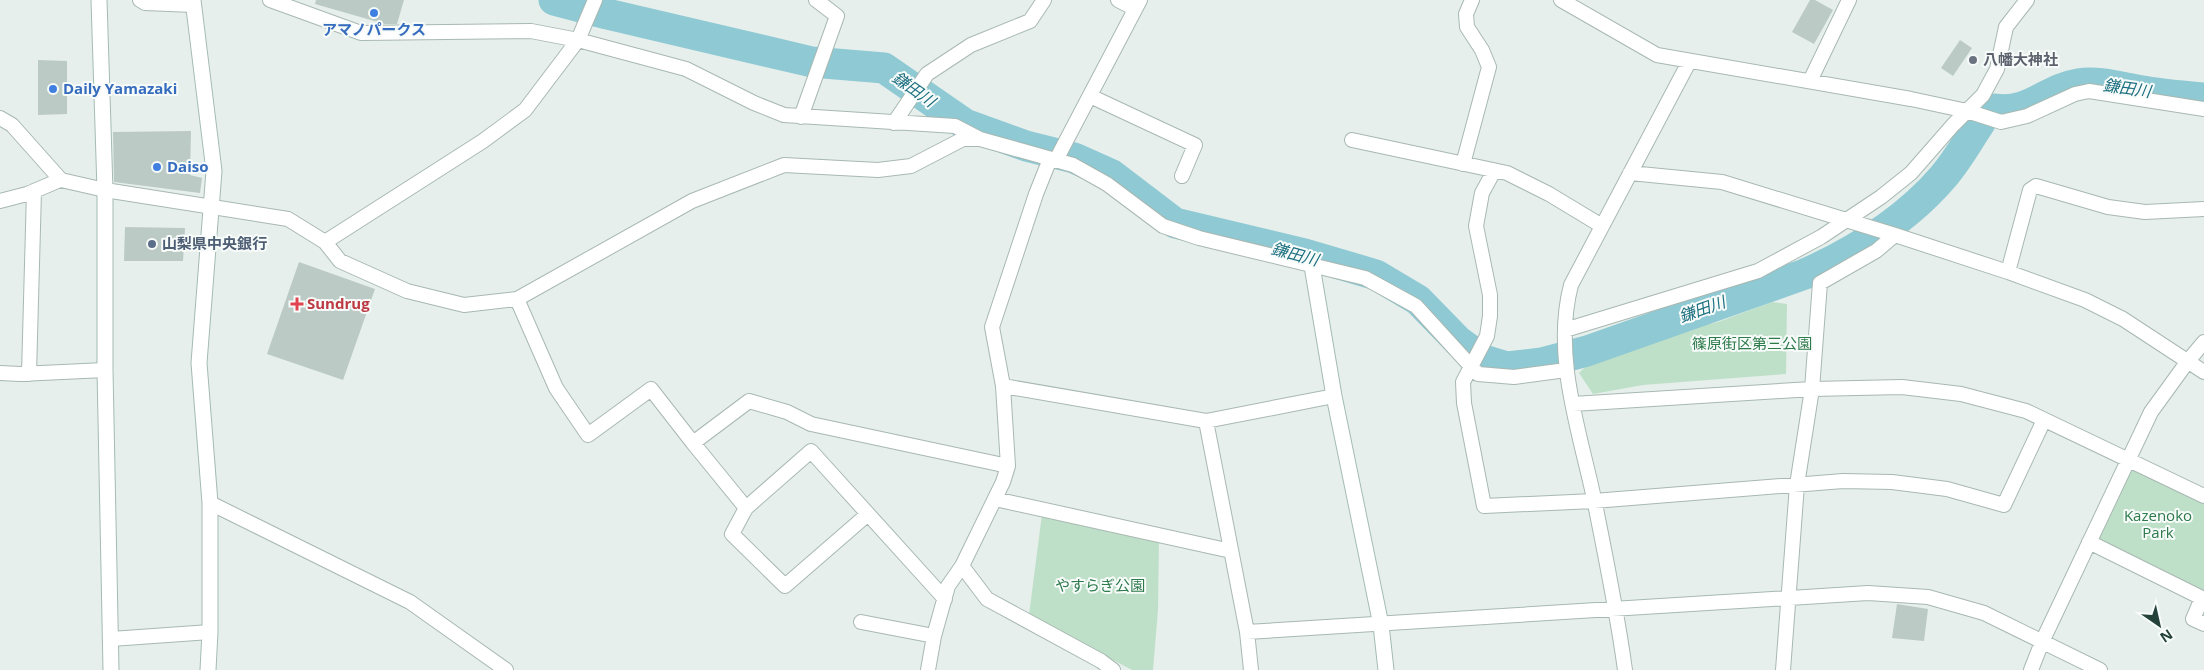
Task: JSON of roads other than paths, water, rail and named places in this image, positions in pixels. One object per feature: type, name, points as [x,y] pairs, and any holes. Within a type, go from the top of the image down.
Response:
[{"type":"street","points":[[99,0],[112,670]]},
{"type":"street","points":[[140,0],[145,3],[193,2],[214,172],[213,206],[199,363],[210,503],[210,632],[208,670]]},
{"type":"street","points":[[270,0],[361,33],[531,31],[578,40],[686,70],[784,116],[955,126],[980,139],[1073,165],[1106,184],[1163,226],[1199,238],[1365,278],[1416,306],[1478,374],[1514,376],[1566,370]]},
{"type":"street","points":[[325,242],[484,141],[525,110],[578,40],[595,0]]},
{"type":"street","points":[[802,116],[836,16],[816,0]]},
{"type":"street","points":[[894,123],[927,74],[971,45],[1030,21],[1044,0]]},
{"type":"street","points":[[928,670],[934,636],[948,586],[962,566],[995,499],[1008,466],[1004,386],[992,327],[1036,194],[1137,5],[1118,0]]},
{"type":"street","points":[[1463,164],[1489,67],[1482,50],[1467,27],[1466,14],[1472,0]]},
{"type":"street","points":[[1561,0],[1657,55],[1689,62],[1810,81],[1968,111],[2001,122],[2027,116],[2076,94],[2089,91],[2204,109]]},
{"type":"street","points":[[1810,81],[1849,0]]},
{"type":"street","points":[[1565,330],[1758,270],[1821,237],[1847,220],[1911,172],[1984,94],[1997,70],[2006,28],[2027,0]]},
{"type":"street","points":[[1625,670],[1616,610],[1566,370],[1565,310],[1571,285],[1689,62]]},
{"type":"street","points":[[1090,96],[1195,145],[1182,176]]},
{"type":"street","points":[[0,118],[12,126],[60,180],[104,190],[288,219],[325,242],[340,261],[407,291],[464,305],[517,300],[692,201],[784,165],[878,170],[911,166],[963,139],[980,139]]},
{"type":"street","points":[[1352,140],[1507,173],[1549,194],[1602,226]]},
{"type":"street","points":[[1494,170],[1482,193],[1476,226],[1490,295],[1490,316],[1487,336],[1463,382],[1464,403],[1484,506],[1594,501],[1843,481],[1892,482],[1947,489],[2004,505],[2044,420]]},
{"type":"street","points":[[1630,173],[1722,182],[1896,235],[2008,272],[2085,300],[2123,319],[2204,372]]},
{"type":"street","points":[[0,202],[60,180]]},
{"type":"street","points":[[2008,272],[2030,190],[2036,186],[2108,207],[2145,212],[2204,208]]},
{"type":"street","points":[[29,374],[34,191]]},
{"type":"street","points":[[1783,670],[1797,485],[1812,389],[1820,283],[1876,250],[1896,235]]},
{"type":"street","points":[[1312,266],[1334,396],[1381,625],[1386,670]]},
{"type":"street","points":[[517,300],[556,388],[588,435],[651,389],[746,508]]},
{"type":"street","points":[[2031,670],[2042,642],[2151,412],[2204,342]]},
{"type":"street","points":[[0,373],[29,374],[105,370]]},
{"type":"street","points":[[1004,386],[1206,421],[1334,396]]},
{"type":"street","points":[[1573,404],[1812,389],[1902,387],[1961,394],[2026,411],[2204,496]]},
{"type":"street","points":[[693,442],[748,401],[787,412],[811,424],[1008,466]]},
{"type":"street","points":[[1206,421],[1247,632],[1251,670]]},
{"type":"street","points":[[868,514],[785,586],[732,534],[746,508],[811,451],[945,599]]},
{"type":"street","points":[[995,499],[1231,551]]},
{"type":"street","points":[[210,503],[410,602],[506,670]]},
{"type":"street","points":[[2089,542],[2202,598],[2193,619],[2204,624]]},
{"type":"street","points":[[962,566],[987,599],[1101,662],[1112,670]]},
{"type":"street","points":[[1247,632],[1868,593],[1928,597],[1984,613],[2100,670]]},
{"type":"street","points":[[861,622],[934,636]]},
{"type":"street","points":[[111,639],[210,632]]},
{"type":"waterway","name":"鎌田川","points":[[554,0],[812,62],[884,68],[965,124],[1026,146],[1074,158],[1112,175],[1175,223],[1305,254],[1376,275],[1418,300],[1458,341],[1484,360],[1507,367],[1542,363],[1587,351],[1805,274],[1824,265],[1861,245],[1897,221],[1929,193],[1958,158],[1980,123]]},
{"type":"waterway","name":"鎌田川","points":[[1995,109],[2007,110],[2018,108],[2056,91],[2086,83],[2158,94],[2204,98]]},
{"type":"place","name":"アマノパークス","points":[[374,13]]},
{"type":"place","name":"八幡大神社","points":[[1973,60]]},
{"type":"place","name":"Daily Yamazaki","points":[[53,89]]},
{"type":"place","name":"Daiso","points":[[157,167]]},
{"type":"place","name":"山梨県中央銀行","points":[[152,244]]},
{"type":"place","name":"Sundrug","points":[[297,304]]},
{"type":"park label","name":"篠原街区第三公園","points":[[1752,344]]},
{"type":"park label","name":"Kazenoko Park","points":[[2158,524]]},
{"type":"park label","name":"やすらぎ公園","points":[[1100,586]]}]
